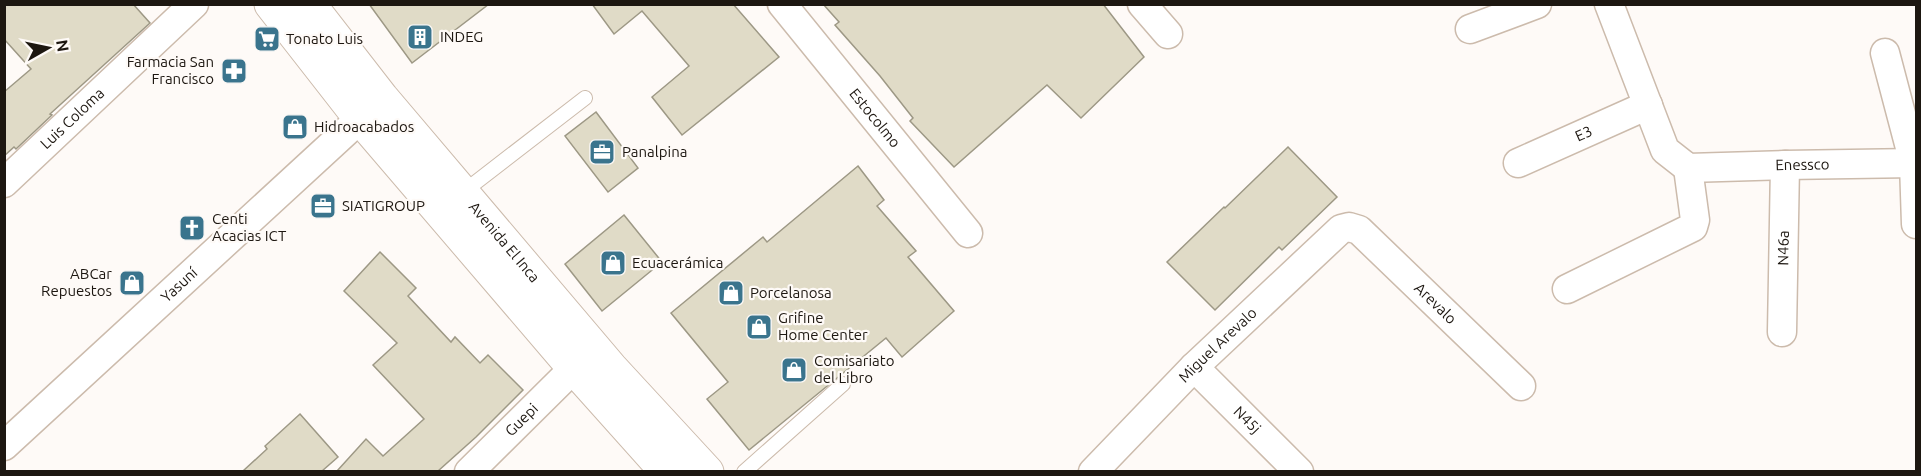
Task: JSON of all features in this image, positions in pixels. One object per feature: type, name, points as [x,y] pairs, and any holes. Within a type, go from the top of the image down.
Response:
[{"type":"main road","name":"Avenida El Inca","points":[[272,4],[371,108],[462,193],[611,368],[707,471]]},
{"type":"main road","name":"Avenida El Inca","points":[[309,4],[371,108],[574,368],[667,471]]},
{"type":"street","name":"Luis Coloma","points":[[4,183],[194,4]]},
{"type":"street","name":"Estocolmo","points":[[782,4],[968,233]]},
{"type":"street","points":[[1142,4],[1168,34]]},
{"type":"street","points":[[1470,29],[1537,4]]},
{"type":"street","points":[[1567,289],[1693,226],[1695,220],[1688,168],[1665,150],[1609,4]]},
{"type":"street","points":[[1885,53],[1915,163],[1917,225]]},
{"type":"street","name":"E3","points":[[1518,163],[1648,105]]},
{"type":"street","name":"Yasuní","points":[[4,446],[371,108]]},
{"type":"street","name":"Enessco","points":[[1688,168],[1915,163]]},
{"type":"street","name":"N46a","points":[[1782,332],[1785,165]]},
{"type":"street","name":"Miguel Arevalo","points":[[1093,471],[1194,367],[1341,229],[1349,227]]},
{"type":"street","name":"Arevalo","points":[[1349,227],[1359,230],[1521,386]]},
{"type":"street","name":"N45j","points":[[1194,367],[1299,471]]},
{"type":"street","name":"Guepi","points":[[469,471],[574,368]]},
{"type":"lane","points":[[462,193],[585,98]]},
{"type":"lane","points":[[744,471],[843,384]]},
{"type":"building","points":[[4,4],[133,4],[150,23],[50,114],[52,115],[16,149],[14,147],[4,156],[4,92],[31,69],[4,39]]},
{"type":"building","name":"INDEG","points":[[369,4],[489,4],[412,63]]},
{"type":"building","points":[[592,4],[733,4],[779,57],[682,135],[652,97],[689,66],[642,11],[614,34]]},
{"type":"building","points":[[823,4],[1103,4],[1144,57],[1081,118],[1047,85],[954,167],[910,121],[913,118],[835,25],[839,22]]},
{"type":"building","name":"Panalpina","points":[[596,112],[638,168],[608,192],[565,136]]},
{"type":"building","points":[[1288,147],[1337,197],[1282,250],[1279,247],[1215,310],[1167,262]]},
{"type":"building","points":[[858,166],[884,200],[877,206],[916,251],[908,257],[954,311],[902,357],[886,338],[749,450],[707,399],[728,382],[671,313],[763,237],[767,242]]},
{"type":"building","name":"Ecuacerámica","points":[[624,215],[662,262],[602,311],[565,264]]},
{"type":"building","points":[[380,252],[416,288],[408,296],[451,342],[455,337],[480,363],[488,355],[523,390],[438,471],[337,471],[366,439],[383,456],[424,419],[373,365],[397,343],[344,291]]},
{"type":"building","points":[[300,414],[338,457],[322,471],[243,471],[267,449],[265,446]]},
{"type":"place","name":"INDEG","points":[[420,37]]},
{"type":"place","name":"Tonato Luis","points":[[267,39]]},
{"type":"place","name":"Farmacia San Francisco","points":[[234,71]]},
{"type":"place","name":"Hidroacabados","points":[[295,127]]},
{"type":"place","name":"Panalpina","points":[[602,152]]},
{"type":"place","name":"SIATIGROUP","points":[[323,206]]},
{"type":"place","name":"Centi Acacias ICT","points":[[192,228]]},
{"type":"place","name":"Ecuacerámica","points":[[613,263]]},
{"type":"place","name":"ABCar Repuestos","points":[[132,283]]},
{"type":"place","name":"Porcelanosa","points":[[731,293]]},
{"type":"place","name":"Grifine Home Center","points":[[759,327]]},
{"type":"place","name":"Comisariato del Libro","points":[[794,370]]}]
